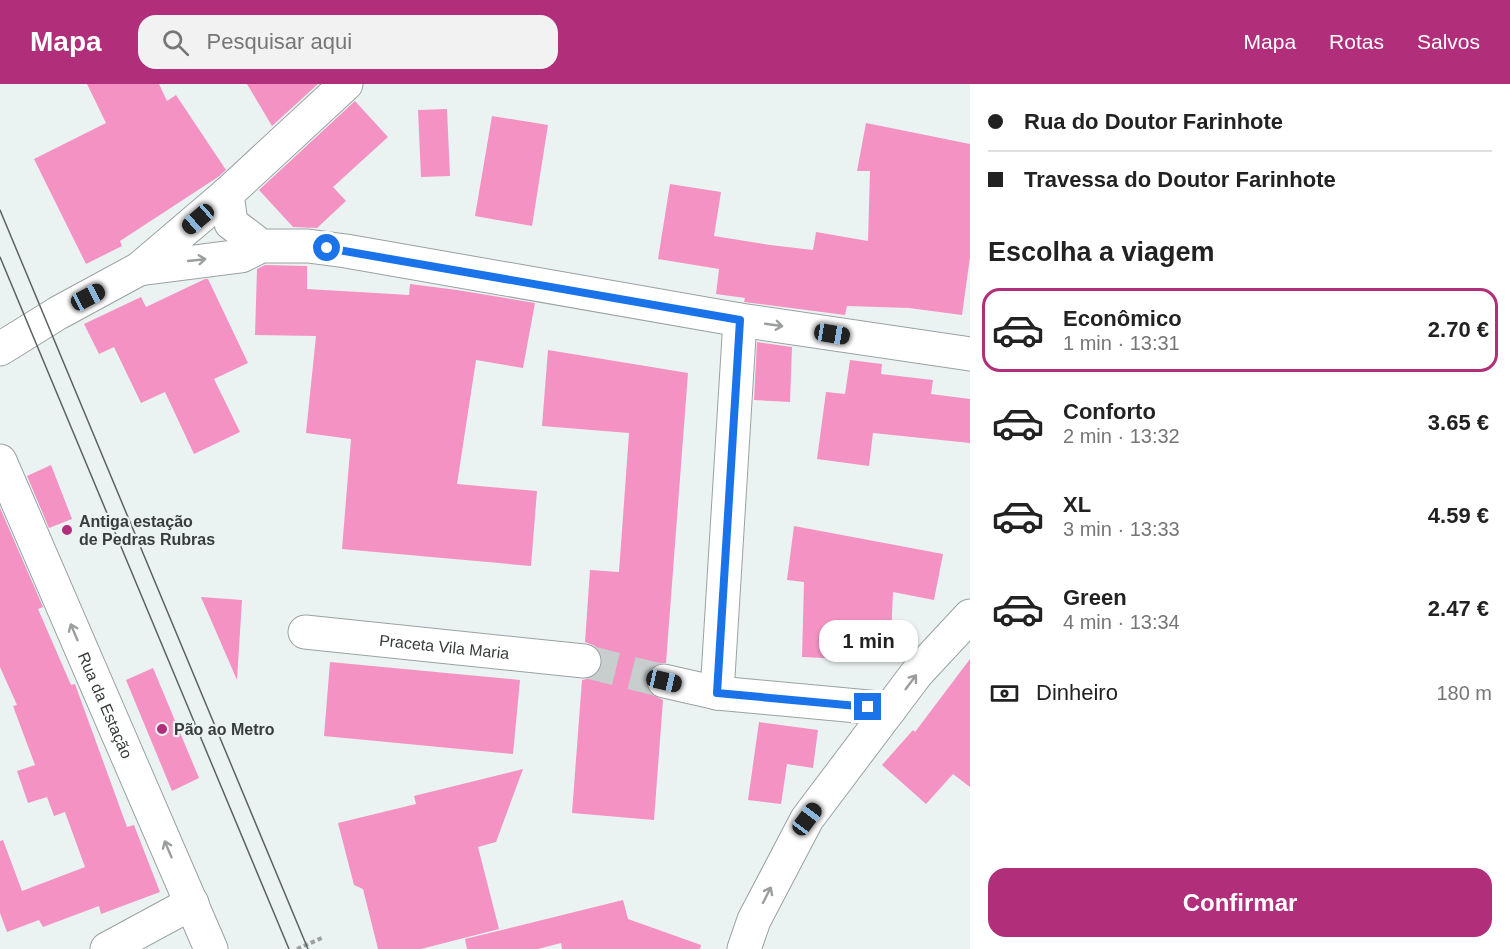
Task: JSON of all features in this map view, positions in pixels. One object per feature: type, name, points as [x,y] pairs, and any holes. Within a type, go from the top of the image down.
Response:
[{"type":"street","points":[[0,349],[58,313],[140,269],[227,194],[346,84]]},
{"type":"street","points":[[227,194],[231,224],[261,246]]},
{"type":"street","points":[[140,269],[241,256],[261,246],[308,246],[740,320],[970,354]]},
{"type":"street","points":[[717,693],[740,320]]},
{"type":"street","name":"Rua da Estação","points":[[0,461],[211,949]]},
{"type":"street","points":[[744,949],[754,920],[807,819],[917,674],[970,616]]},
{"type":"street","name":"Praceta Vila Maria","points":[[305,632],[584,661]]},
{"type":"street","points":[[664,681],[717,693],[890,709]]},
{"type":"street","points":[[107,949],[192,903]]},
{"type":"path","points":[[297,949],[324,938]]},
{"type":"building","points":[[87,84],[159,84],[167,101],[176,95],[226,170],[120,241],[122,246],[86,264],[34,159],[106,123]]},
{"type":"building","points":[[247,84],[318,84],[272,126]]},
{"type":"building","points":[[355,101],[388,137],[333,187],[346,201],[317,228],[293,227],[259,190]]},
{"type":"building","points":[[447,109],[450,176],[421,177],[418,110]]},
{"type":"building","points":[[492,116],[548,125],[532,226],[475,216]]},
{"type":"building","points":[[866,123],[970,144],[970,257],[962,315],[909,308],[847,306],[845,315],[744,302],[745,298],[716,294],[719,269],[658,259],[670,184],[721,192],[714,236],[813,250],[816,232],[868,241],[870,171],[857,171]]},
{"type":"building","points":[[265,265],[307,266],[307,289],[409,295],[410,284],[535,303],[523,368],[476,360],[457,484],[537,491],[531,566],[342,549],[351,439],[306,433],[316,336],[255,335],[257,269]]},
{"type":"building","points":[[208,279],[248,363],[214,379],[240,432],[194,454],[165,392],[141,403],[114,347],[99,354],[84,324],[141,297],[146,307]]},
{"type":"building","points":[[757,342],[792,347],[790,402],[754,400]]},
{"type":"building","points":[[548,350],[688,373],[666,663],[658,663],[651,668],[646,677],[646,686],[651,694],[663,700],[654,820],[572,813],[582,680],[591,678],[599,672],[603,662],[595,646],[585,642],[590,570],[619,572],[629,433],[542,426]]},
{"type":"building","points":[[850,360],[882,364],[881,374],[933,380],[931,394],[970,399],[970,443],[873,433],[869,466],[817,459],[826,392],[845,394]]},
{"type":"building","points":[[51,465],[72,519],[49,528],[27,476]]},
{"type":"building","points":[[0,508],[43,607],[38,609],[71,685],[75,684],[127,827],[134,825],[160,892],[101,914],[99,906],[43,927],[39,920],[7,932],[0,913],[0,841],[3,840],[22,891],[85,867],[65,812],[54,816],[47,797],[28,803],[17,771],[35,765],[13,706],[17,705],[0,667]]},
{"type":"building","points":[[794,526],[943,554],[934,600],[893,592],[890,661],[802,657],[804,582],[787,580]]},
{"type":"building","points":[[201,597],[242,600],[237,680]]},
{"type":"building","points":[[970,659],[970,787],[953,774],[926,804],[882,765],[913,730],[915,732]]},
{"type":"building","points":[[330,662],[520,680],[513,754],[324,736]]},
{"type":"building","name":"Pão ao Metro","points":[[153,668],[199,778],[172,791],[126,680]]},
{"type":"building","points":[[759,722],[818,730],[813,768],[787,764],[781,804],[748,800]]},
{"type":"building","points":[[523,769],[496,842],[478,847],[499,929],[421,949],[378,949],[363,889],[354,885],[338,823],[416,804],[414,796]]},
{"type":"building","points":[[623,900],[628,919],[701,945],[700,949],[562,949],[561,943],[538,949],[467,949],[465,939]]},
{"type":"tunnel","points":[[584,661],[664,681]]},
{"type":"tram line","points":[[0,210],[308,949]]},
{"type":"tram line","points":[[0,257],[289,949]]},
{"type":"place","name":"Antiga estação de Pedras Rubras","points":[[67,530]]},
{"type":"place","name":"Pão ao Metro","points":[[162,729]]},
{"type":"route","points":[[327,248],[740,320],[717,693],[868,707]]}]
